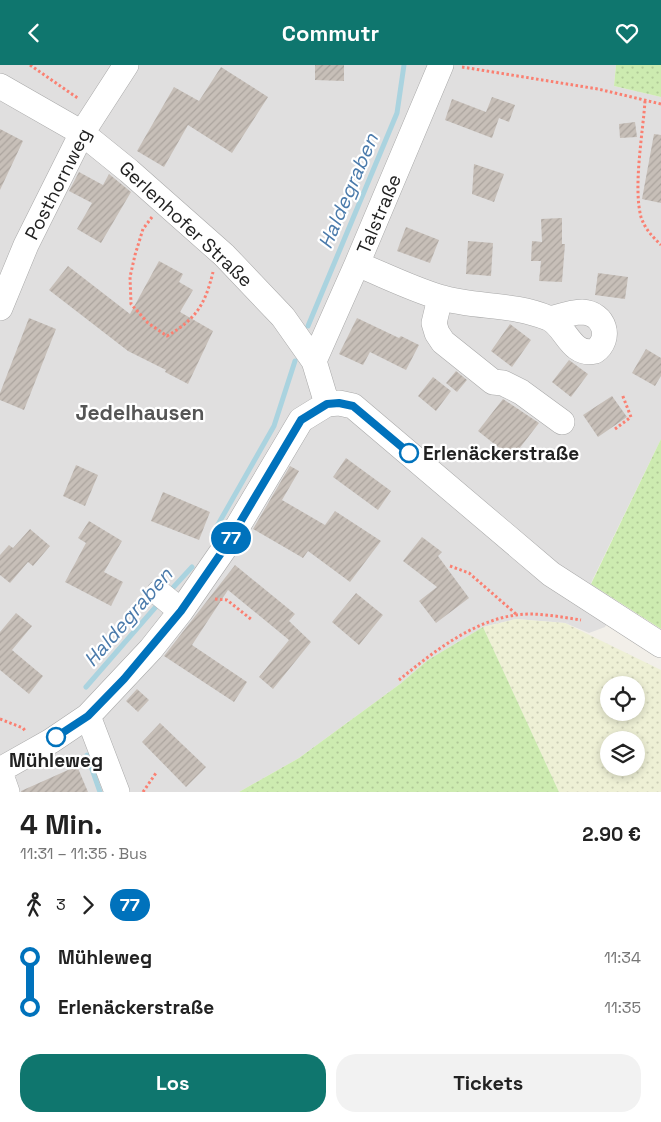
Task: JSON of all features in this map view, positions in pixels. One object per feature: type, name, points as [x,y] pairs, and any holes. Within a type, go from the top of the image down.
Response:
[{"type":"street","name":"Posthornweg","points":[[0,309],[26,245],[82,133],[126,65]]},
{"type":"street","name":"Talstraße","points":[[314,361],[450,66]]},
{"type":"street","name":"Gerlenhofer Straße","points":[[0,86],[82,133],[165,201],[224,255],[283,317],[314,361],[327,404]]},
{"type":"street","points":[[358,264],[440,298],[522,308],[551,319]]},
{"type":"street","points":[[440,298],[435,312],[434,323],[443,343],[493,382],[503,383],[521,391],[562,422]]},
{"type":"street","points":[[7,792],[0,771],[88,716],[124,679],[170,602],[226,546],[301,420],[327,404],[339,403],[353,406],[551,574],[661,645]]},
{"type":"street","points":[[88,716],[116,792]]},
{"type":"path","points":[[30,65],[97,111]]},
{"type":"path","points":[[450,66],[598,89],[661,104]]},
{"type":"path","points":[[645,101],[638,199],[648,232],[661,245]]},
{"type":"path","points":[[165,201],[143,229],[130,277],[131,304],[148,323],[167,336],[195,317],[208,295],[213,272],[224,255]]},
{"type":"path","points":[[615,429],[631,417],[622,394]]},
{"type":"path","points":[[450,566],[469,573],[516,615]]},
{"type":"path","points":[[215,599],[227,600],[252,620]]},
{"type":"path","points":[[399,680],[426,657],[482,624],[516,615],[564,617]]},
{"type":"path","points":[[0,719],[23,728],[40,747]]},
{"type":"path","points":[[143,792],[156,773]]},
{"type":"shaded area","points":[[0,65],[616,65],[614,86],[661,97],[661,439],[591,583],[618,602],[605,627],[589,633],[565,623],[516,619],[483,627],[428,660],[400,684],[299,758],[239,792],[0,792]]},
{"type":"green space","points":[[616,65],[661,65],[661,97],[614,86]]},
{"type":"green space","points":[[661,439],[661,629],[591,584]]},
{"type":"green space","points":[[516,619],[565,623],[661,670],[661,792],[559,792],[483,627]]},
{"type":"green space","points":[[483,627],[559,792],[239,792],[299,758],[400,684],[428,660]]},
{"type":"building","points":[[315,65],[344,65],[344,81],[315,80]]},
{"type":"building","points":[[221,67],[268,97],[232,153],[188,125],[164,167],[137,151],[174,87],[199,101]]},
{"type":"building","points":[[492,97],[515,105],[509,122],[499,118],[492,138],[445,120],[452,99],[486,112]]},
{"type":"building","points":[[635,122],[637,137],[620,138],[619,124]]},
{"type":"building","points":[[0,129],[23,141],[0,190]]},
{"type":"building","points":[[654,134],[661,135],[661,203],[642,199]]},
{"type":"building","points":[[474,164],[504,174],[494,202],[472,194]]},
{"type":"building","points":[[79,172],[103,185],[109,174],[131,192],[101,243],[77,229],[92,203],[69,191]]},
{"type":"building","points":[[562,218],[562,244],[565,244],[562,282],[539,281],[541,261],[531,261],[532,241],[542,242],[541,219]]},
{"type":"building","points":[[406,227],[439,240],[430,263],[397,251]]},
{"type":"building","points":[[468,241],[493,243],[491,276],[466,274]]},
{"type":"building","points":[[159,261],[183,274],[179,282],[193,290],[180,312],[213,331],[188,384],[165,372],[166,370],[128,351],[49,290],[68,266],[130,314]]},
{"type":"building","points":[[598,273],[628,277],[625,299],[595,295]]},
{"type":"building","points":[[29,318],[56,329],[24,410],[0,400],[0,393]]},
{"type":"building","points":[[357,318],[399,338],[401,336],[419,345],[406,370],[370,352],[363,365],[339,354]]},
{"type":"building","points":[[510,324],[531,340],[512,367],[491,351]]},
{"type":"building","points":[[646,349],[661,358],[661,376],[655,386],[632,373]]},
{"type":"building","points":[[569,360],[588,374],[571,397],[552,382]]},
{"type":"building","points":[[456,371],[467,380],[457,392],[446,383]]},
{"type":"building","points":[[433,377],[451,391],[436,411],[418,396]]},
{"type":"building","points":[[612,396],[627,417],[598,437],[583,415]]},
{"type":"building","points":[[503,399],[539,423],[512,458],[478,431]]},
{"type":"building","points":[[346,458],[391,491],[378,510],[333,477]]},
{"type":"building","points":[[76,465],[98,475],[85,506],[63,496]]},
{"type":"building","points":[[290,466],[299,471],[282,500],[325,525],[335,511],[381,541],[350,582],[308,551],[303,558],[253,529]]},
{"type":"building","points":[[163,492],[210,512],[199,540],[151,521]]},
{"type":"building","points":[[89,521],[122,541],[104,572],[123,582],[111,606],[65,582],[86,543],[78,538]]},
{"type":"building","points":[[30,529],[50,546],[33,566],[28,562],[10,583],[0,575],[0,555],[9,545],[13,548]]},
{"type":"building","points":[[422,537],[442,552],[438,556],[469,598],[436,623],[419,601],[437,587],[403,561]]},
{"type":"building","points":[[235,565],[295,614],[289,621],[311,642],[273,689],[259,677],[289,640],[228,590],[192,645],[247,682],[234,702],[164,656]]},
{"type":"building","points":[[356,593],[383,615],[359,645],[332,622]]},
{"type":"building","points":[[16,613],[32,626],[12,650],[43,676],[29,694],[0,670],[0,632]]},
{"type":"building","points":[[137,689],[149,700],[138,712],[126,701]]},
{"type":"building","points":[[160,723],[206,767],[186,787],[142,742]]},
{"type":"building","points":[[77,766],[88,792],[21,792],[21,791]]},
{"type":"waterway","name":"Haldegraben","points":[[308,326],[397,113],[404,65]]},
{"type":"waterway","name":"Haldegraben","points":[[212,535],[274,426],[295,361]]},
{"type":"waterway","name":"Haldegraben","points":[[169,592],[192,567]]},
{"type":"waterway","name":"Haldegraben","points":[[86,687],[160,602]]},
{"type":"waterway","name":"Haldegraben","points":[[87,755],[100,792]]},
{"type":"bus line","name":"77","points":[[56,737],[88,716],[151,649],[181,611],[226,546],[301,420],[327,404],[339,403],[353,406],[409,453]]},
{"type":"place","name":"Erlenäckerstraße","points":[[409,453]]},
{"type":"place","name":"Mühleweg","points":[[56,737]]},
{"type":"district","name":"Jedelhausen","points":[[140,412]]}]
